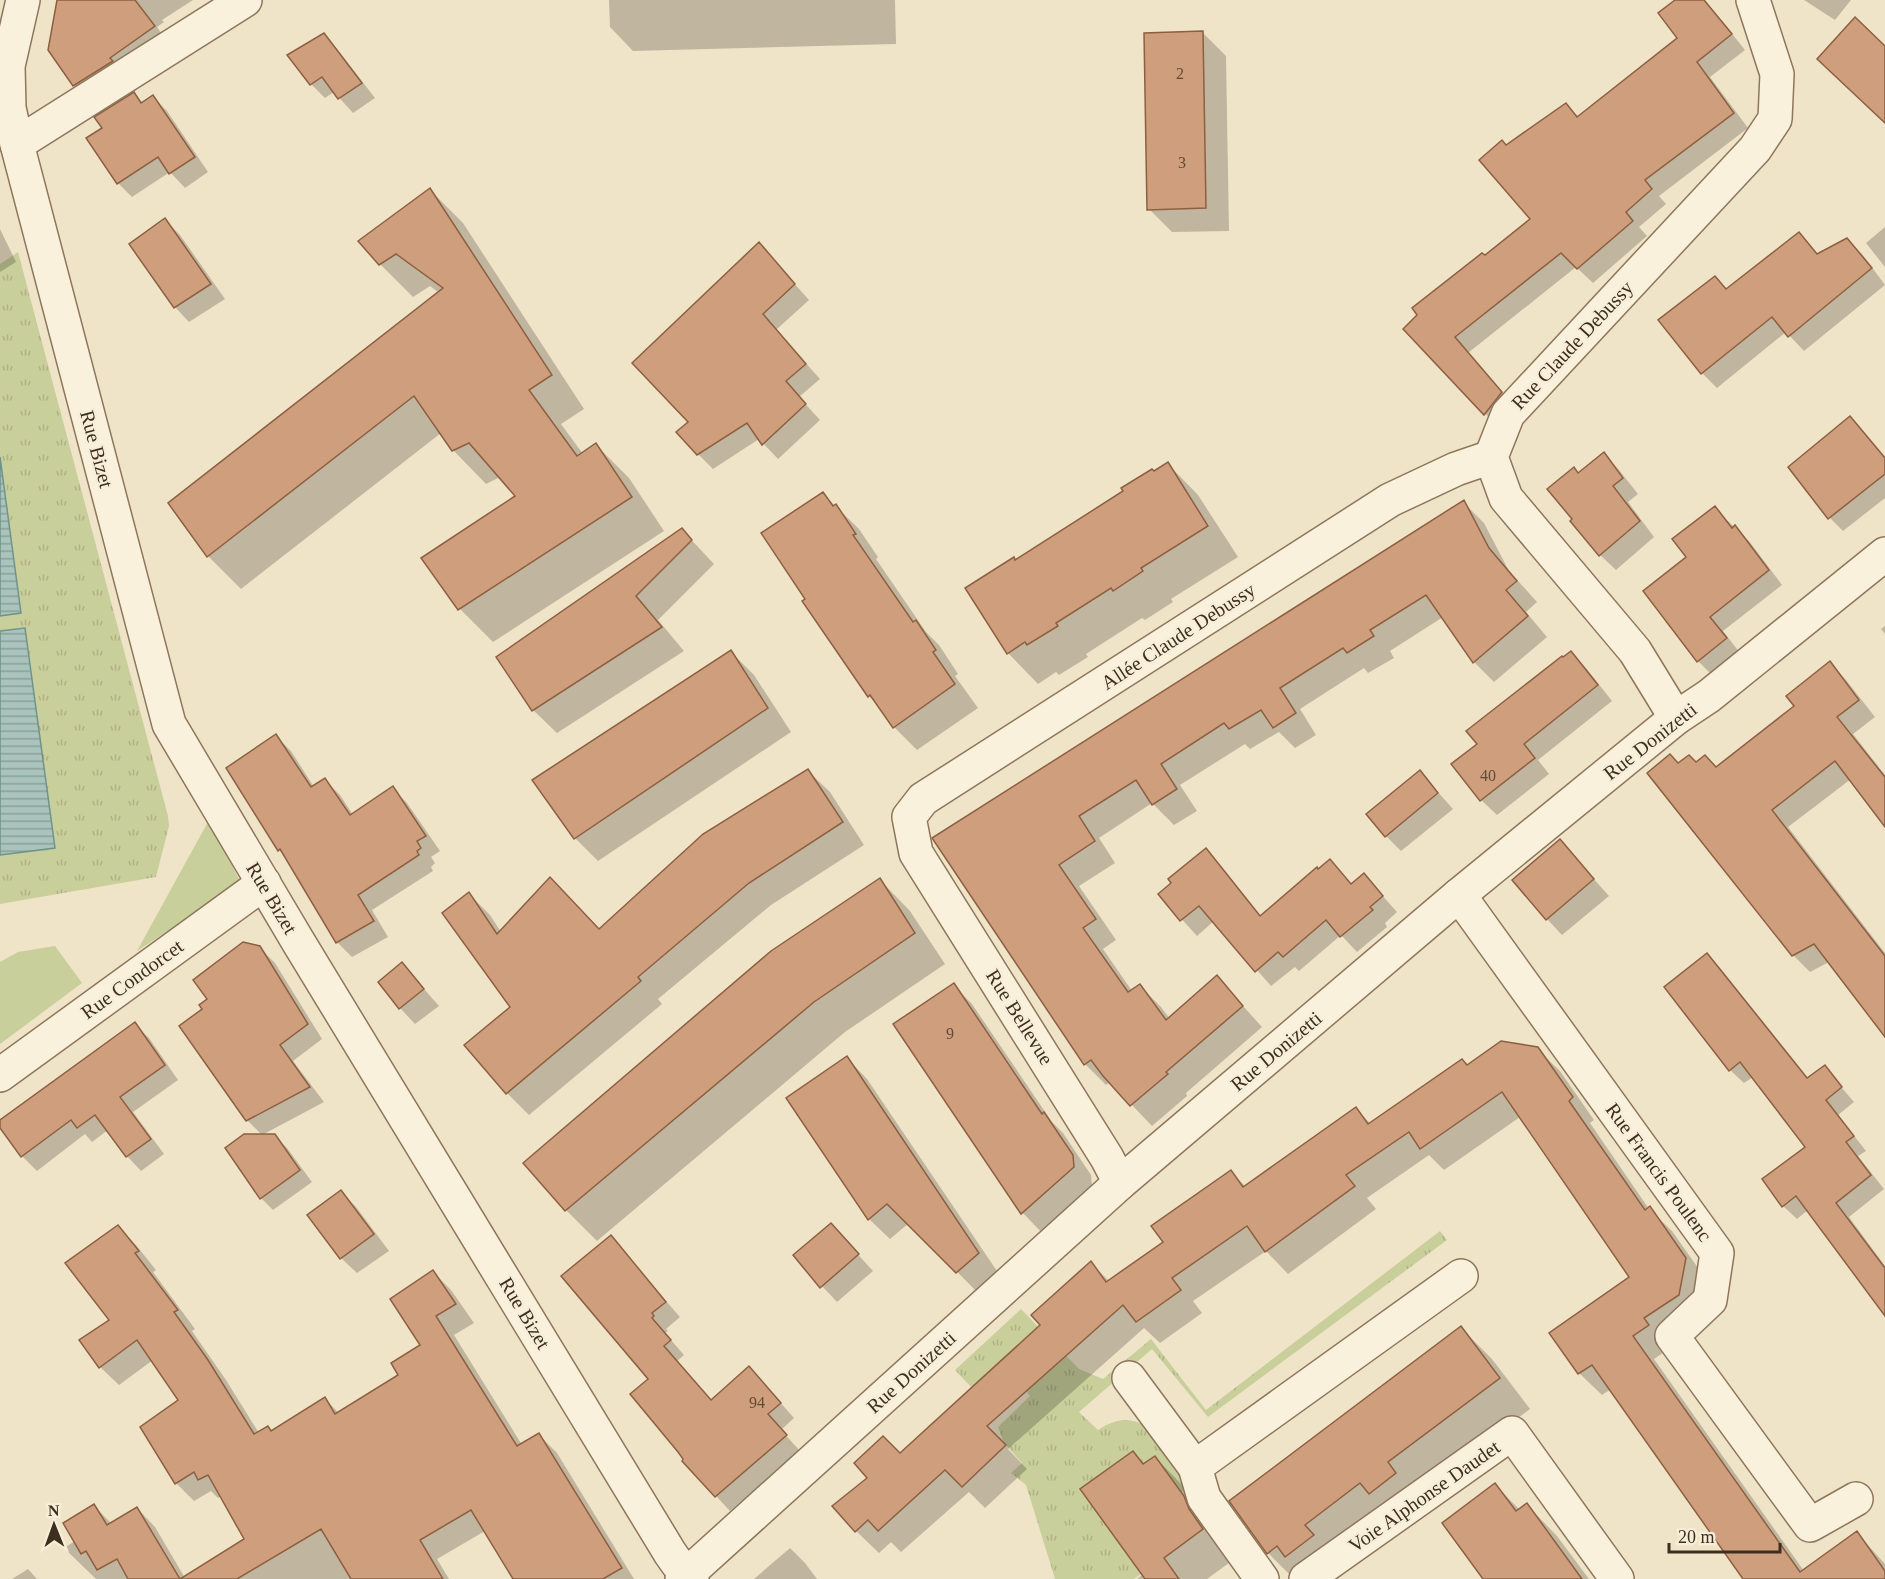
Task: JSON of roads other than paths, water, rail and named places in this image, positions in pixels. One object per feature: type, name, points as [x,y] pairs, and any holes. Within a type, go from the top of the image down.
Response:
[{"type":"street","name":"Rue Bizet","points":[[23,0],[8,66],[9,108],[169,724],[670,1553],[688,1577]]},
{"type":"street","points":[[17,144],[245,0]]},
{"type":"street","name":"Rue Claude Debussy","points":[[1491,457],[1508,414],[1755,149],[1775,119],[1777,74],[1753,0]]},
{"type":"street","points":[[1491,457],[1506,498],[1635,651],[1676,718]]},
{"type":"street","name":"Allée Claude Debussy","points":[[916,853],[909,817],[923,799],[1390,500],[1456,469],[1491,457]]},
{"type":"street","name":"Rue Donizetti","points":[[688,1577],[1120,1183],[1459,895],[1676,718],[1709,696],[1885,554]]},
{"type":"street","name":"Rue Bellevue","points":[[916,853],[1107,1158],[1120,1183]]},
{"type":"street","name":"Rue Condorcet","points":[[0,1076],[264,883]]},
{"type":"street","name":"Rue Francis Poulenc","points":[[1459,895],[1718,1253],[1710,1300],[1672,1336],[1810,1526],[1856,1499]]},
{"type":"street","points":[[1196,1467],[1461,1276]]},
{"type":"street","points":[[1129,1378],[1196,1467],[1204,1498],[1262,1579]]},
{"type":"street","name":"Voie Alphonse Daudet","points":[[1306,1579],[1512,1433],[1617,1579]]},
{"type":"water","points":[[0,457],[21,613],[0,616]]},
{"type":"water","points":[[25,628],[55,848],[0,855],[0,631]]}]
